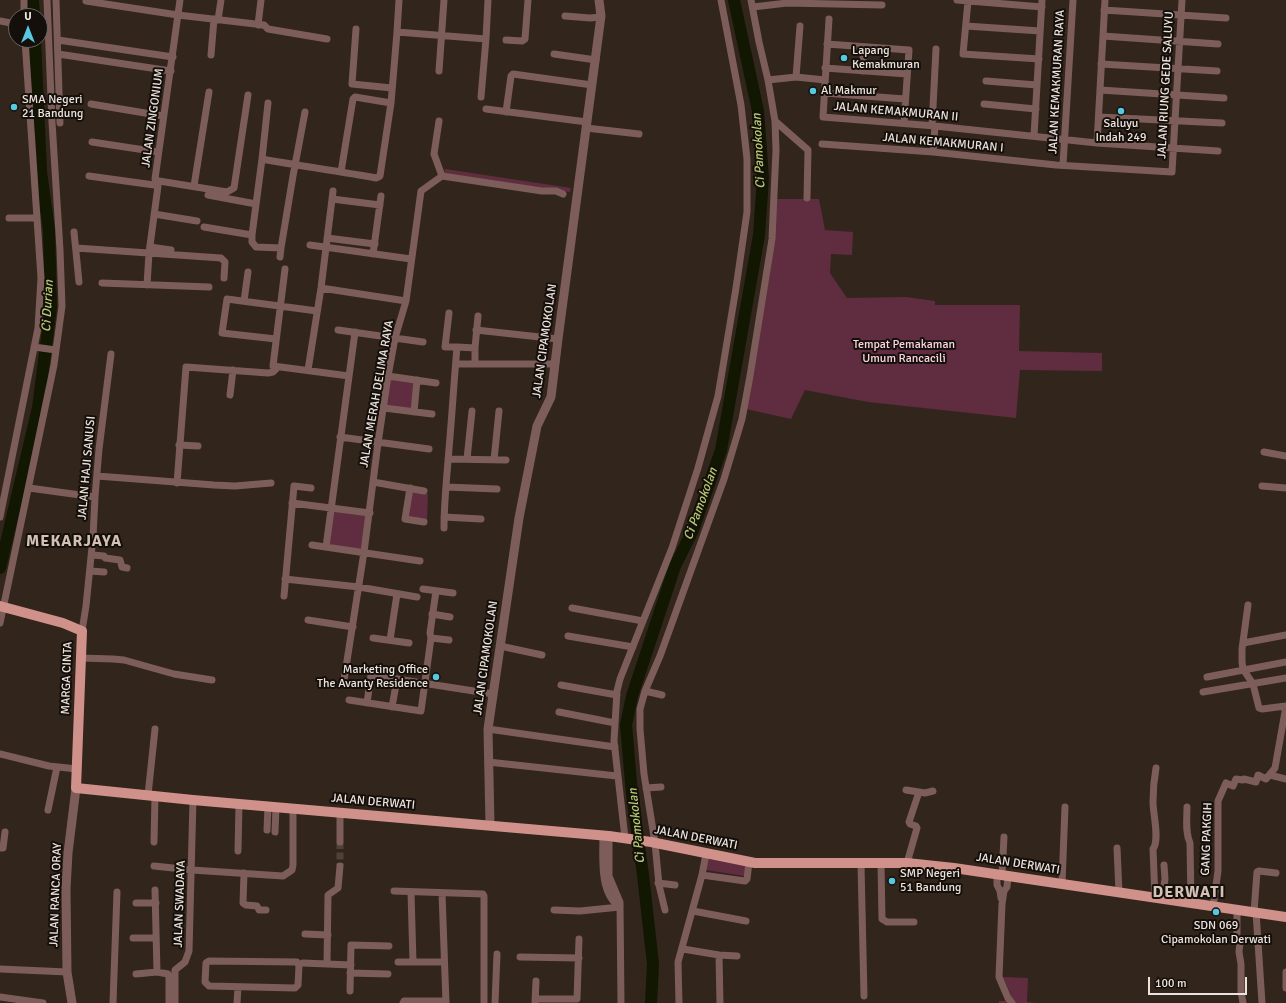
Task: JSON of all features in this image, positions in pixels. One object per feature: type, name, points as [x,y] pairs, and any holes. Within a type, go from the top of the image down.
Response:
[{"type":"main road","name":"MARGA CINTA","points":[[2,607],[63,623],[82,632],[76,788]]},
{"type":"main road","name":"JALAN DERWATI","points":[[76,788],[193,800],[627,838],[749,862],[861,864],[907,863],[1002,874],[1286,917]]},
{"type":"street","points":[[0,623],[2,607],[29,488],[62,306],[47,0]]},
{"type":"street","points":[[56,0],[60,123]]},
{"type":"street","name":"JALAN ZINGONIUM","points":[[147,285],[149,250],[158,186],[155,179],[158,152],[172,65],[180,0]]},
{"type":"street","points":[[211,55],[216,20],[221,0]]},
{"type":"street","points":[[258,25],[261,0]]},
{"type":"street","points":[[262,159],[376,178],[380,176],[391,102],[399,0]]},
{"type":"street","points":[[439,71],[444,0]]},
{"type":"street","points":[[481,97],[488,0]]},
{"type":"street","points":[[506,40],[522,41],[525,39],[528,0]]},
{"type":"street","name":"JALAN CIPAMOKOLAN","points":[[485,825],[488,729],[522,502],[537,426],[551,397],[551,364],[578,196],[596,60],[601,17],[599,0]]},
{"type":"street","points":[[627,838],[617,776],[614,723],[617,695],[620,680],[672,548],[698,468],[718,396],[747,212],[747,159],[742,105],[721,0]]},
{"type":"street","points":[[957,0],[1042,3],[1034,136]]},
{"type":"street","name":"JALAN KEMAKMURAN RAYA","points":[[1063,165],[1073,0]]},
{"type":"street","points":[[1097,143],[1105,0]]},
{"type":"street","name":"JALAN RIUNG GEDE SALUYU","points":[[1172,172],[1182,0]]},
{"type":"street","points":[[86,1],[178,15],[264,25],[268,29],[327,39]]},
{"type":"street","points":[[968,1],[963,54],[1039,59]]},
{"type":"street","points":[[665,910],[658,883],[646,788],[640,729],[640,709],[645,691],[660,656],[724,479],[742,419],[752,368],[772,239],[776,150],[771,80],[759,42],[752,4],[787,2],[882,5]]},
{"type":"street","points":[[1104,10],[1226,18]]},
{"type":"street","points":[[565,16],[590,18],[601,17]]},
{"type":"street","name":"JALAN KEMAKMURAN II","points":[[829,19],[823,118],[934,126],[1097,143],[1218,151]]},
{"type":"street","points":[[796,77],[800,26]]},
{"type":"street","points":[[966,26],[1040,31]]},
{"type":"street","points":[[356,29],[352,84],[392,88]]},
{"type":"street","points":[[397,32],[486,39]]},
{"type":"street","points":[[1103,36],[1218,44]]},
{"type":"street","points":[[58,40],[172,65]]},
{"type":"street","points":[[827,44],[909,50],[904,124]]},
{"type":"street","points":[[862,71],[864,47]]},
{"type":"street","points":[[0,517],[37,347],[41,278],[26,48]]},
{"type":"street","points":[[933,152],[936,48]]},
{"type":"street","points":[[58,54],[172,65]]},
{"type":"street","points":[[554,54],[596,60]]},
{"type":"street","points":[[1102,64],[1217,71]]},
{"type":"street","points":[[825,68],[907,74]]},
{"type":"street","points":[[506,112],[511,76],[513,74],[592,85]]},
{"type":"street","points":[[771,80],[796,77],[825,80]]},
{"type":"street","points":[[986,81],[1037,85]]},
{"type":"street","points":[[1100,90],[1224,98]]},
{"type":"street","points":[[194,186],[210,92]]},
{"type":"street","points":[[824,93],[905,99]]},
{"type":"street","points":[[89,176],[154,185],[159,181],[227,192],[234,188],[248,95]]},
{"type":"street","points":[[341,172],[353,99],[355,97],[391,102]]},
{"type":"street","points":[[268,102],[252,242],[256,247],[281,248]]},
{"type":"street","points":[[91,104],[163,116]]},
{"type":"street","points":[[984,104],[1036,109]]},
{"type":"street","points":[[486,109],[638,134]]},
{"type":"street","points":[[280,257],[295,165],[306,112]]},
{"type":"street","points":[[1099,117],[1222,123]]},
{"type":"street","points":[[439,121],[434,154],[442,176],[578,196]]},
{"type":"street","points":[[774,121],[808,150],[807,198]]},
{"type":"street","points":[[92,142],[158,152]]},
{"type":"street","name":"JALAN KEMAKMURAN I","points":[[822,144],[933,152],[1063,165],[1172,172]]},
{"type":"street","name":"JALAN MERAH DELIMA RAYA","points":[[344,680],[370,513],[388,376],[395,338],[406,301],[421,190],[442,176]]},
{"type":"street","points":[[308,370],[318,311],[333,191]]},
{"type":"street","points":[[208,195],[256,204]]},
{"type":"street","points":[[373,254],[381,196]]},
{"type":"street","points":[[332,199],[380,205]]},
{"type":"street","points":[[154,214],[197,221]]},
{"type":"street","points":[[9,218],[37,218]]},
{"type":"street","points":[[204,227],[252,235]]},
{"type":"street","points":[[74,232],[79,282]]},
{"type":"street","points":[[327,238],[375,244]]},
{"type":"street","points":[[310,245],[411,259]]},
{"type":"street","points":[[76,248],[149,250],[188,256],[221,258],[225,262],[224,278]]},
{"type":"street","points":[[285,269],[273,366],[349,376]]},
{"type":"street","points":[[244,301],[248,272]]},
{"type":"street","points":[[102,283],[209,287]]},
{"type":"street","points":[[321,288],[406,301]]},
{"type":"street","points":[[276,339],[222,332],[227,299],[318,311]]},
{"type":"street","points":[[449,313],[445,347],[475,348]]},
{"type":"street","points":[[475,364],[478,316]]},
{"type":"street","points":[[338,330],[423,342]]},
{"type":"street","points":[[476,330],[555,339]]},
{"type":"street","points":[[326,547],[355,332]]},
{"type":"street","points":[[37,347],[54,350]]},
{"type":"street","points":[[444,528],[457,348]]},
{"type":"street","name":"JALAN HAJI SANUSI","points":[[82,632],[92,555],[95,497],[103,408],[111,354]]},
{"type":"street","points":[[456,364],[551,364]]},
{"type":"street","points":[[176,483],[186,367],[268,373],[273,372],[278,367]]},
{"type":"street","points":[[230,395],[233,370]]},
{"type":"street","points":[[388,376],[436,383]]},
{"type":"street","points":[[414,412],[417,380]]},
{"type":"street","points":[[384,408],[432,414]]},
{"type":"street","points":[[467,459],[472,411]]},
{"type":"street","points":[[494,460],[499,411]]},
{"type":"street","points":[[340,437],[429,449]]},
{"type":"street","points":[[179,445],[198,446]]},
{"type":"street","points":[[1264,452],[1286,456]]},
{"type":"street","points":[[448,458],[506,460]]},
{"type":"street","points":[[97,476],[176,483],[235,486],[271,483]]},
{"type":"street","points":[[373,482],[424,491]]},
{"type":"street","points":[[284,596],[294,486],[311,488]]},
{"type":"street","points":[[1262,486],[1286,488]]},
{"type":"street","points":[[446,487],[498,489]]},
{"type":"street","points":[[29,488],[95,497]]},
{"type":"street","points":[[410,488],[405,519],[424,522]]},
{"type":"street","points":[[292,503],[370,513]]},
{"type":"street","points":[[444,517],[481,519]]},
{"type":"street","points":[[312,545],[420,561]]},
{"type":"street","points":[[92,555],[120,560],[122,567],[127,568]]},
{"type":"street","points":[[90,571],[104,572]]},
{"type":"street","points":[[285,579],[359,587],[417,597]]},
{"type":"street","points":[[424,589],[453,593]]},
{"type":"street","points":[[350,700],[421,711],[436,591]]},
{"type":"street","points":[[390,640],[397,594]]},
{"type":"street","points":[[1248,605],[1242,656],[1244,669],[1253,684],[1259,708],[1262,710],[1286,706],[1275,768],[1270,775],[1286,779]]},
{"type":"street","points":[[572,608],[643,621]]},
{"type":"street","points":[[432,614],[450,616]]},
{"type":"street","points":[[308,620],[353,627]]},
{"type":"street","points":[[1243,644],[1286,635]]},
{"type":"street","points":[[568,636],[633,647]]},
{"type":"street","points":[[373,638],[409,643]]},
{"type":"street","points":[[431,638],[449,640]]},
{"type":"street","points":[[500,646],[542,655]]},
{"type":"street","points":[[81,658],[124,660],[174,674],[212,680]]},
{"type":"street","points":[[1207,677],[1286,662]]},
{"type":"street","points":[[367,703],[371,675],[493,694]]},
{"type":"street","points":[[1204,692],[1286,678]]},
{"type":"street","points":[[392,707],[397,679]]},
{"type":"street","points":[[561,685],[617,695]]},
{"type":"street","points":[[645,691],[662,695]]},
{"type":"street","points":[[559,712],[614,723]]},
{"type":"street","points":[[154,842],[152,796],[155,729]]},
{"type":"street","points":[[488,729],[615,747]]},
{"type":"street","points":[[0,754],[57,767],[77,769]]},
{"type":"street","points":[[488,762],[617,776]]},
{"type":"street","points":[[48,810],[57,767]]},
{"type":"street","points":[[1156,768],[1153,786],[1153,805],[1156,843],[1153,848],[1158,898]]},
{"type":"street","name":"GANG PAKGIH","points":[[1213,906],[1218,871],[1218,810],[1220,796],[1226,783],[1233,786],[1236,778],[1243,780],[1244,778],[1256,782],[1258,775],[1266,779],[1270,775]]},
{"type":"street","points":[[646,788],[661,787]]},
{"type":"street","name":"JALAN RANCA ORAY","points":[[72,1003],[67,972],[68,853],[76,788]]},
{"type":"street","points":[[906,790],[925,793],[933,791]]},
{"type":"street","points":[[907,863],[917,828],[909,822],[919,792]]},
{"type":"street","name":"JALAN SWADAYA","points":[[175,1003],[175,970],[185,962],[189,951],[193,800]]},
{"type":"street","points":[[238,851],[239,804]]},
{"type":"street","points":[[267,830],[272,806]]},
{"type":"street","points":[[272,806],[275,832]]},
{"type":"street","points":[[1062,884],[1065,807]]},
{"type":"street","points":[[1187,807],[1188,839],[1190,843],[1191,903]]},
{"type":"street","points":[[154,866],[283,876],[292,870],[294,860],[293,808]]},
{"type":"street","points":[[340,812],[340,842]]},
{"type":"street","points":[[0,848],[3,848],[5,832]]},
{"type":"street","points":[[606,836],[603,867],[605,884],[613,903],[620,907]]},
{"type":"street","points":[[1002,904],[1000,891],[997,885],[1002,874],[1004,836]]},
{"type":"street","points":[[1117,848],[1119,892]]},
{"type":"street","points":[[679,1003],[678,962],[693,911],[706,854]]},
{"type":"street","points":[[702,875],[745,881],[747,879],[749,862]]},
{"type":"street","points":[[861,864],[864,996]]},
{"type":"street","points":[[881,864],[882,919],[887,922],[914,922]]},
{"type":"street","points":[[1158,898],[1165,879],[1164,865]]},
{"type":"street","points":[[327,964],[328,895],[338,888],[340,866]]},
{"type":"street","points":[[1262,1003],[1255,912],[1257,872],[1276,873]]},
{"type":"street","points":[[244,873],[243,903],[246,905],[257,906],[259,910],[266,910]]},
{"type":"street","points":[[1002,874],[1007,887],[1004,891],[1002,904],[999,977],[1009,1002]]},
{"type":"street","points":[[658,883],[675,886]]},
{"type":"street","points":[[155,890],[157,972]]},
{"type":"street","points":[[394,891],[482,893],[484,895],[484,1003]]},
{"type":"street","points":[[113,1003],[117,892]]},
{"type":"street","points":[[411,892],[413,962]]},
{"type":"street","points":[[403,1003],[404,1001],[446,1002],[442,893]]},
{"type":"street","points":[[136,903],[156,903]]},
{"type":"street","points":[[554,910],[580,911],[620,907]]},
{"type":"street","points":[[620,907],[621,1003]]},
{"type":"street","points":[[1237,910],[1237,936],[1240,942],[1239,952],[1243,1003]]},
{"type":"street","points":[[693,911],[746,921]]},
{"type":"street","points":[[305,934],[328,935]]},
{"type":"street","points":[[133,938],[156,938]]},
{"type":"street","points":[[536,981],[535,1001],[577,1001],[579,939]]},
{"type":"street","points":[[350,991],[351,945],[389,946]]},
{"type":"street","points":[[683,948],[719,955],[737,956]]},
{"type":"street","points":[[495,1003],[497,954]]},
{"type":"street","points":[[719,955],[720,1003]]},
{"type":"street","points":[[520,957],[579,958]]},
{"type":"street","points":[[206,962],[298,963],[298,985],[295,988],[238,987],[207,985],[205,982],[206,962]]},
{"type":"street","points":[[398,962],[444,962]]},
{"type":"street","points":[[303,963],[351,965]]},
{"type":"street","points":[[0,968],[67,972]]},
{"type":"street","points":[[136,974],[157,972],[168,975],[169,1003]]},
{"type":"street","points":[[1286,972],[1286,988]]},
{"type":"street","points":[[350,973],[388,974]]},
{"type":"street","points":[[237,1003],[238,987]]},
{"type":"street","points":[[0,998],[43,1003]]},
{"type":"green space","points":[[445,169],[571,188],[570,192],[444,173]]},
{"type":"green space","name":"Tempat Pemakaman Umum Rancacili","points":[[775,199],[819,199],[825,230],[853,232],[852,255],[831,254],[830,273],[847,298],[906,297],[935,301],[935,305],[1020,305],[1019,351],[1102,353],[1102,371],[1020,370],[1016,418],[868,402],[805,390],[791,419],[746,409]]},
{"type":"green space","points":[[390,378],[415,382],[411,409],[386,405]]},
{"type":"green space","points":[[412,491],[428,494],[427,521],[408,518]]},
{"type":"green space","points":[[332,510],[367,515],[362,551],[327,546]]},
{"type":"green space","points":[[708,859],[746,866],[744,876],[706,870]]},
{"type":"green space","points":[[1003,977],[1028,978],[1027,1002],[1036,1003],[999,1003],[999,1001],[1005,1001],[1011,995]]},
{"type":"waterway","name":"Ci Durian","points":[[33,0],[34,8]]},
{"type":"waterway","name":"Ci Pamokolan","points":[[651,1003],[653,964],[632,794],[626,725],[632,696],[675,566],[693,530],[721,450],[759,235],[763,178],[758,111],[734,0]]},
{"type":"waterway","name":"Ci Durian","points":[[0,568],[38,408],[51,307],[49,230],[41,172],[35,48]]},
{"type":"tunnel","points":[[340,842],[340,866]]},
{"type":"place","name":"Lapang Kemakmuran","points":[[844,58]]},
{"type":"place","name":"Al Makmur","points":[[813,91]]},
{"type":"place","name":"SMA Negeri 21 Bandung","points":[[14,107]]},
{"type":"place","name":"Saluyu Indah 249","points":[[1121,111]]},
{"type":"place","name":"Marketing Office The Avanty Residence","points":[[436,677]]},
{"type":"place","name":"SMP Negeri 51 Bandung","points":[[892,881]]},
{"type":"place","name":"SDN 069 Cipamokolan Derwati","points":[[1216,912]]},
{"type":"district","name":"MEKARJAYA","points":[[74,542]]},
{"type":"district","name":"DERWATI","points":[[1189,893]]}]
